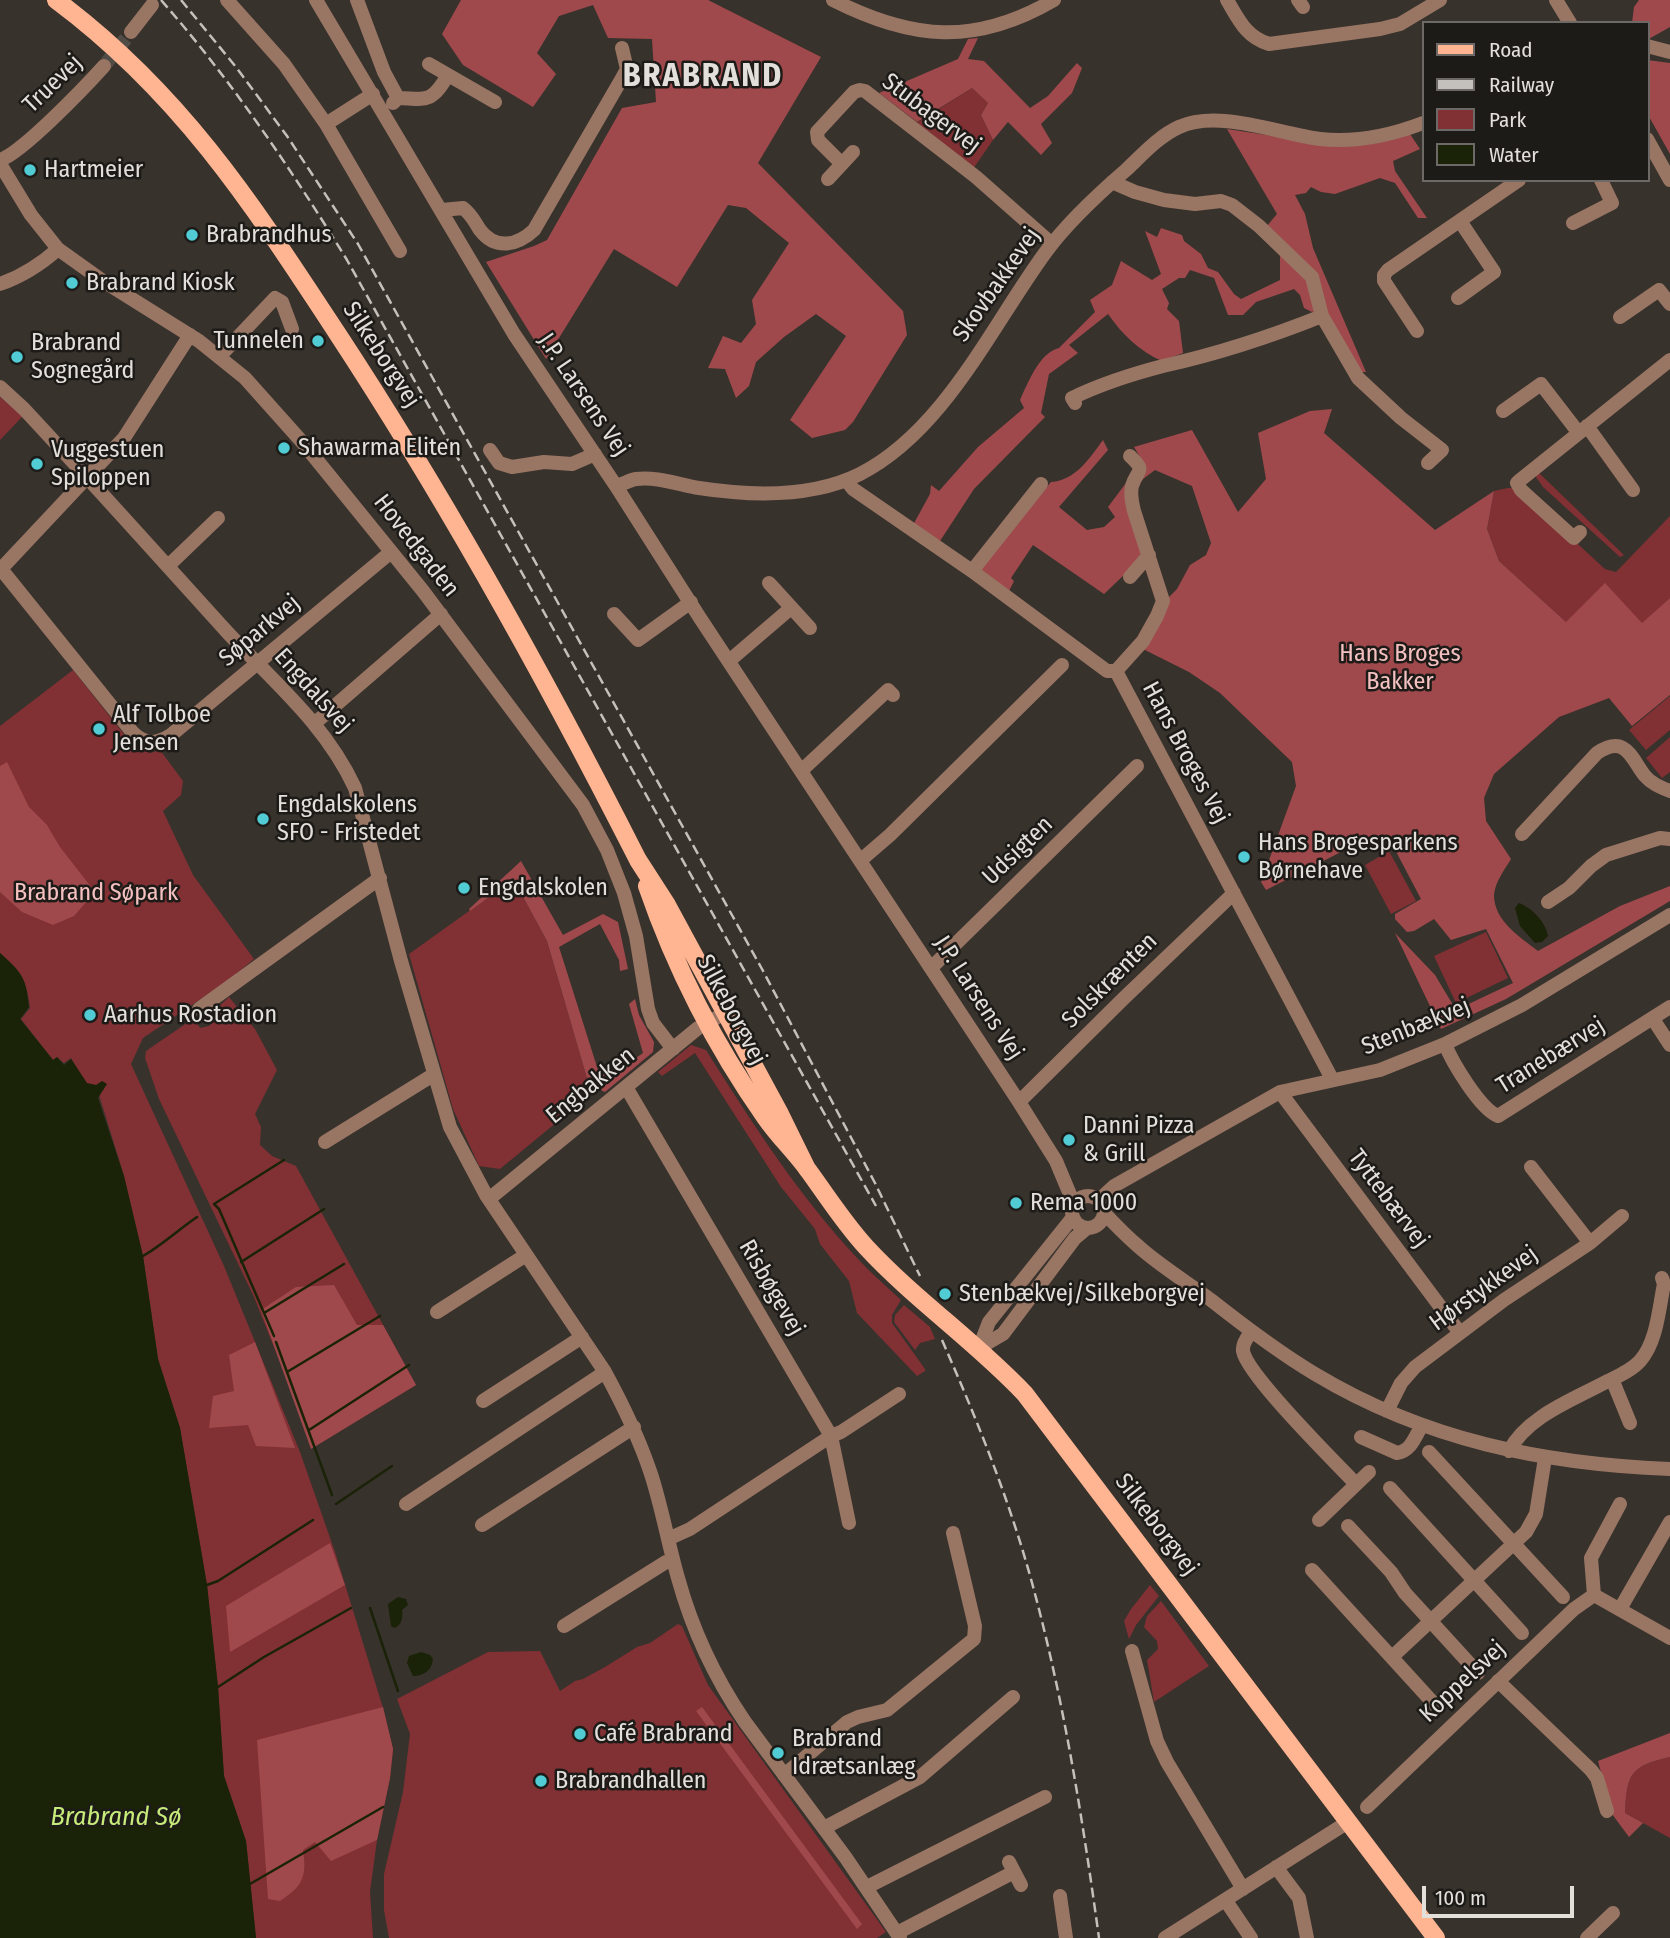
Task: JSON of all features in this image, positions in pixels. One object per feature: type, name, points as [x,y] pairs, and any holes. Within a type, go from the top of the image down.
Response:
[{"type":"main road","name":"Silkeborgvej","points":[[56,0],[115,48],[166,98],[212,151],[257,211],[397,425],[443,500],[535,664],[638,860],[667,905],[807,1169]]},
{"type":"main road","name":"Silkeborgvej","points":[[638,860],[676,958],[739,1078],[766,1120],[864,1245],[979,1348],[1025,1394],[1436,1938]]},
{"type":"street","points":[[228,0],[284,64],[326,124],[400,251]]},
{"type":"street","name":"J.P. Larsens Vej","points":[[316,0],[514,334],[1087,1206]]},
{"type":"street","points":[[357,0],[384,72],[398,99]]},
{"type":"street","points":[[833,0],[883,23],[905,29],[954,33],[995,26],[1035,11],[1054,0]]},
{"type":"street","points":[[1229,1],[1246,31],[1256,40],[1269,44],[1400,24],[1440,0]]},
{"type":"street","points":[[1556,0],[1569,21]]},
{"type":"street","points":[[131,32],[152,5]]},
{"type":"street","points":[[1649,47],[1670,52]]},
{"type":"street","points":[[442,210],[463,208],[472,215],[481,232],[497,243],[523,241],[534,230],[627,69],[622,48]]},
{"type":"street","points":[[429,64],[495,103]]},
{"type":"street","name":"Truevej","points":[[0,162],[52,118],[104,66]]},
{"type":"street","points":[[384,111],[398,99],[427,100],[434,96],[448,75]]},
{"type":"street","name":"Stubagervej","points":[[842,164],[818,140],[817,132],[854,92],[865,91],[975,177],[1052,244]]},
{"type":"street","points":[[326,124],[373,94]]},
{"type":"street","name":"Skovbakkevej","points":[[616,486],[636,479],[648,479],[701,489],[780,493],[802,491],[846,480],[890,456],[930,420],[1052,244],[1112,181],[1158,141],[1179,127],[1199,122],[1227,122],[1320,139],[1353,139],[1390,136],[1422,123]]},
{"type":"street","points":[[1649,143],[1670,180]]},
{"type":"street","points":[[828,178],[853,152]]},
{"type":"street","name":"Hovedgaden","points":[[0,162],[31,215],[58,249],[100,279],[190,335],[245,378],[269,403],[440,614],[583,805],[624,893],[636,936],[648,1009],[653,1023],[673,1048]]},
{"type":"street","points":[[1112,181],[1135,192],[1164,200],[1195,204],[1221,201],[1232,205],[1259,226],[1312,277],[1322,316],[1358,378],[1401,418],[1442,450],[1428,463]]},
{"type":"street","points":[[1418,331],[1384,281],[1384,275],[1516,182]]},
{"type":"street","points":[[1573,223],[1612,203],[1602,182]]},
{"type":"street","points":[[1458,298],[1494,272],[1460,221]]},
{"type":"street","points":[[0,284],[35,268],[58,249]]},
{"type":"street","points":[[1620,317],[1658,290],[1670,304]]},
{"type":"street","points":[[220,356],[275,298],[282,302],[292,329]]},
{"type":"street","points":[[1075,403],[1072,398],[1092,388],[1148,369],[1238,345],[1322,316]]},
{"type":"street","points":[[1,569],[124,439],[190,335]]},
{"type":"street","points":[[1580,532],[1574,538],[1521,490],[1517,483],[1669,363]]},
{"type":"street","points":[[1503,411],[1541,384],[1583,429],[1633,490]]},
{"type":"street","name":"Engdalsvej","points":[[0,387],[88,477],[315,723],[345,764],[355,788],[433,1075],[450,1127],[489,1199],[605,1372],[634,1427],[652,1476],[690,1616],[718,1677],[741,1716],[867,1887],[898,1936],[1014,1873]]},
{"type":"street","points":[[490,450],[499,463],[512,467],[544,462],[572,464],[595,454]]},
{"type":"street","name":"Hans Broges Vej","points":[[846,480],[853,489],[972,571],[1107,671],[1116,671],[1143,641],[1163,601],[1131,496],[1132,485],[1140,472],[1139,465],[1130,456]]},
{"type":"street","points":[[972,571],[1041,484]]},
{"type":"street","points":[[169,566],[218,518]]},
{"type":"street","name":"Søparkvej","points":[[1,569],[133,733],[139,739],[155,743],[171,735],[391,552]]},
{"type":"street","points":[[1130,577],[1149,555]]},
{"type":"street","points":[[769,583],[810,628]]},
{"type":"street","points":[[614,614],[638,639],[691,602]]},
{"type":"street","points":[[729,661],[792,608]]},
{"type":"street","points":[[315,723],[440,614]]},
{"type":"street","points":[[861,860],[890,835],[1062,665]]},
{"type":"street","name":"Hans Broges Vej","points":[[1116,671],[1332,1079]]},
{"type":"street","points":[[802,771],[888,690],[893,695]]},
{"type":"street","points":[[1522,834],[1597,753],[1606,747],[1615,746],[1626,750],[1633,756],[1645,776],[1655,785],[1670,791]]},
{"type":"street","name":"Udsigten","points":[[931,968],[1137,766]]},
{"type":"street","points":[[1548,902],[1569,888],[1606,855],[1660,838],[1670,839]]},
{"type":"street","points":[[199,1009],[380,878]]},
{"type":"street","name":"Solskrænten","points":[[1019,1102],[1234,893]]},
{"type":"street","name":"Stenbækvej","points":[[979,1348],[989,1322],[1087,1206],[1114,1186],[1280,1092],[1380,1070],[1445,1044],[1522,1005],[1670,915]]},
{"type":"street","name":"Tranebærvej","points":[[1445,1044],[1451,1058],[1486,1108],[1498,1116],[1670,1007]]},
{"type":"street","name":"Engbakken","points":[[489,1199],[673,1048],[725,1013]]},
{"type":"street","points":[[1653,1018],[1670,1045]]},
{"type":"street","points":[[325,1142],[433,1075]]},
{"type":"street","name":"Risbøgevej","points":[[626,1087],[831,1436],[849,1523]]},
{"type":"street","name":"Tyttebærvej","points":[[1280,1092],[1460,1333]]},
{"type":"street","points":[[1531,1167],[1590,1242]]},
{"type":"street","points":[[1087,1206],[1077,1223],[1140,1248]]},
{"type":"street","points":[[979,1348],[1003,1334],[1075,1238],[1102,1221],[1087,1206]]},
{"type":"street","points":[[1087,1206],[1251,1332],[1316,1374],[1387,1411],[1422,1426],[1509,1451],[1626,1468],[1670,1469]]},
{"type":"street","name":"Hørstykkevej","points":[[1387,1411],[1407,1375],[1460,1333],[1590,1242],[1622,1216]]},
{"type":"street","points":[[437,1312],[526,1255]]},
{"type":"street","points":[[1509,1451],[1517,1436],[1529,1426],[1640,1361],[1650,1346],[1664,1284],[1662,1278]]},
{"type":"street","points":[[1251,1332],[1244,1341],[1243,1349],[1251,1367],[1356,1484]]},
{"type":"street","points":[[483,1401],[582,1337]]},
{"type":"street","points":[[405,1504],[605,1372]]},
{"type":"street","points":[[1612,1379],[1630,1423]]},
{"type":"street","points":[[668,1539],[691,1529],[899,1394]]},
{"type":"street","points":[[1360,1437],[1397,1453],[1403,1452],[1410,1447],[1422,1426]]},
{"type":"street","points":[[482,1525],[634,1427]]},
{"type":"street","points":[[1429,1452],[1563,1597]]},
{"type":"street","points":[[1392,1657],[1514,1544],[1533,1523],[1545,1458]]},
{"type":"street","points":[[1319,1520],[1369,1472]]},
{"type":"street","points":[[1390,1488],[1522,1633]]},
{"type":"street","points":[[1620,1504],[1591,1559],[1594,1595],[1668,1633]]},
{"type":"street","points":[[1620,1609],[1670,1522]]},
{"type":"street","points":[[1348,1526],[1478,1673]]},
{"type":"street","points":[[784,1775],[848,1722],[887,1710],[974,1639],[975,1626],[953,1533]]},
{"type":"street","points":[[564,1626],[673,1560]]},
{"type":"street","points":[[1312,1570],[1436,1706]]},
{"type":"street","name":"Koppelsvej","points":[[1367,1807],[1581,1603],[1594,1595]]},
{"type":"street","points":[[1132,1651],[1157,1741],[1243,1889]]},
{"type":"street","points":[[1498,1681],[1591,1770],[1597,1778],[1607,1811]]},
{"type":"street","points":[[824,1828],[920,1777],[1013,1697]]},
{"type":"street","points":[[867,1887],[1045,1797]]},
{"type":"street","points":[[1173,1936],[1348,1822]]},
{"type":"street","points":[[1276,1867],[1299,1898],[1307,1938]]},
{"type":"street","points":[[1060,1896],[1066,1938]]},
{"type":"street","points":[[1226,1901],[1251,1938]]},
{"type":"street","points":[[1587,1938],[1613,1913]]},
{"type":"green space","points":[[461,0],[708,0],[821,57],[758,163],[903,311],[907,335],[853,422],[845,430],[812,438],[790,420],[846,336],[816,314],[756,362],[749,386],[736,398],[725,369],[708,368],[723,336],[741,343],[756,324],[752,300],[789,243],[746,208],[728,205],[677,287],[614,249],[546,359],[486,262],[547,240],[622,108],[656,102],[652,39],[608,38],[593,5],[559,16],[537,53],[556,74],[533,107],[463,65],[442,34]]},
{"type":"green space","points":[[1639,0],[1670,0],[1670,27],[1649,39],[1649,21],[1632,21],[1634,7]]},
{"type":"green space","points":[[978,38],[968,59],[984,61],[1030,108],[1048,96],[1077,63],[1082,68],[1072,93],[1041,124],[1052,143],[1041,155],[1008,122],[993,140],[981,115],[988,103],[972,88],[917,122],[879,93],[958,59],[968,39]]},
{"type":"green space","points":[[1649,60],[1670,63],[1670,154],[1649,117]]},
{"type":"green space","points":[[972,88],[988,103],[981,115],[993,140],[973,169],[915,124]]},
{"type":"green space","points":[[1227,129],[1273,136],[1410,134],[1420,149],[1393,161],[1395,171],[1427,218],[1418,218],[1395,183],[1380,178],[1335,194],[1311,187],[1306,193],[1295,195],[1305,214],[1313,248],[1366,372],[1358,372],[1332,325],[1312,274],[1266,227],[1277,214]]},
{"type":"green space","points":[[1161,228],[1182,235],[1184,241],[1201,254],[1208,268],[1218,272],[1241,299],[1280,280],[1280,252],[1306,275],[1315,311],[1304,308],[1300,295],[1294,289],[1256,302],[1243,315],[1228,315],[1214,278],[1190,270],[1185,278],[1179,278],[1162,289],[1169,303],[1167,309],[1179,321],[1183,353],[1162,361],[1154,357],[1132,341],[1108,314],[1069,345],[1078,353],[1049,374],[1041,413],[1045,417],[974,489],[940,541],[913,525],[930,494],[931,485],[939,491],[978,447],[1024,408],[1020,400],[1040,362],[1059,348],[1095,312],[1090,300],[1112,285],[1121,261],[1152,280],[1161,274],[1145,231],[1157,237]]},
{"type":"green space","points":[[0,397],[23,416],[0,440]]},
{"type":"green space","name":"Hans Broges Bakker","points":[[1332,409],[1324,433],[1435,530],[1494,491],[1487,529],[1499,561],[1566,622],[1605,583],[1642,623],[1670,598],[1670,695],[1632,726],[1609,698],[1559,717],[1494,774],[1484,798],[1486,821],[1511,859],[1496,885],[1494,895],[1498,913],[1509,928],[1538,951],[1620,906],[1670,886],[1670,901],[1506,999],[1441,1029],[1395,933],[1435,975],[1456,1010],[1513,983],[1486,929],[1451,940],[1434,919],[1414,931],[1407,932],[1395,919],[1395,914],[1421,899],[1391,842],[1341,852],[1266,890],[1261,882],[1296,786],[1292,762],[1220,693],[1189,672],[1141,648],[1166,600],[1177,589],[1190,565],[1206,555],[1211,543],[1192,486],[1155,470],[1139,482],[1145,465],[1134,447],[1192,430],[1238,512],[1266,479],[1258,433],[1310,411]]},
{"type":"green space","points":[[1103,440],[1108,450],[1059,507],[1087,530],[1104,527],[1115,517],[1108,507],[1126,483],[1146,554],[1104,594],[1033,545],[1011,578],[1014,581],[1008,593],[982,573],[982,565],[1051,482],[1075,473]]},
{"type":"green space","points":[[1537,471],[1624,555],[1620,557],[1543,487],[1533,473]]},
{"type":"green space","points":[[1517,488],[1605,569],[1616,572],[1670,516],[1670,598],[1643,623],[1566,622],[1499,561],[1487,529],[1494,491]]},
{"type":"green space","name":"Brabrand Søpark","points":[[73,670],[130,742],[150,753],[160,750],[183,781],[181,795],[163,811],[193,875],[254,959],[226,982],[143,1038],[131,1064],[224,1266],[300,1452],[335,1552],[383,1708],[393,1749],[370,1892],[373,1938],[256,1938],[246,1841],[224,1776],[207,1585],[180,1428],[158,1359],[143,1256],[124,1176],[96,1085],[87,1084],[71,1058],[64,1063],[57,1057],[53,1060],[21,1019],[30,1008],[25,983],[18,971],[0,953],[0,726]]},
{"type":"green space","points":[[1670,696],[1670,730],[1646,750],[1629,730]]},
{"type":"green space","points":[[1670,737],[1670,772],[1662,778],[1646,758]]},
{"type":"green space","points":[[7,762],[29,807],[47,825],[60,847],[95,892],[74,916],[53,925],[22,912],[0,892],[0,766]]},
{"type":"green space","points":[[1389,851],[1416,901],[1391,914],[1365,865]]},
{"type":"green space","points":[[521,861],[563,935],[603,914],[618,922],[628,969],[620,971],[619,960],[600,924],[559,947],[598,1070],[613,1074],[643,1053],[629,1004],[635,999],[639,1015],[654,1042],[653,1052],[605,1092],[589,1085],[547,941],[515,882],[511,881],[470,911],[469,909]]},
{"type":"green space","points":[[511,881],[515,882],[547,941],[589,1085],[597,1089],[500,1169],[479,1166],[453,1109],[409,954]]},
{"type":"green space","points":[[1486,932],[1508,978],[1456,1003],[1434,956]]},
{"type":"green space","points":[[229,997],[255,1029],[277,1070],[255,1114],[261,1127],[260,1145],[272,1156],[296,1166],[416,1385],[314,1447],[254,1297],[159,1099],[145,1058],[146,1051],[194,1018],[200,1028],[209,1026],[215,1018],[213,1012]]},
{"type":"green space","points":[[691,1045],[706,1050],[759,1132],[836,1235],[901,1300],[892,1315],[892,1323],[925,1371],[917,1376],[857,1313],[849,1281],[820,1244],[815,1229],[781,1187],[695,1053],[662,1076],[658,1072]]},
{"type":"green space","points":[[334,1285],[357,1325],[383,1325],[416,1385],[311,1449],[261,1310],[296,1287]]},
{"type":"green space","points":[[904,1305],[930,1327],[935,1339],[920,1343],[915,1350],[894,1322],[895,1315]]},
{"type":"green space","points":[[255,1342],[295,1448],[256,1446],[248,1425],[209,1428],[213,1396],[234,1391],[229,1355]]},
{"type":"green space","points":[[330,1543],[345,1585],[230,1652],[226,1606]]},
{"type":"green space","points":[[1150,1585],[1159,1596],[1136,1625],[1129,1639],[1124,1621]]},
{"type":"green space","points":[[1161,1601],[1209,1666],[1154,1702],[1147,1660],[1158,1649],[1157,1641],[1144,1627],[1147,1616]]},
{"type":"green space","points":[[678,1624],[682,1626],[708,1685],[886,1932],[877,1938],[389,1938],[384,1910],[384,1874],[403,1792],[410,1734],[397,1699],[488,1652],[540,1651],[560,1691],[637,1647],[650,1643]]},
{"type":"green space","points":[[383,1707],[393,1749],[377,1840],[331,1861],[315,1842],[303,1850],[304,1874],[294,1890],[280,1901],[268,1899],[257,1740]]},
{"type":"green space","points":[[702,1707],[862,1924],[857,1929],[696,1711]]},
{"type":"green space","points":[[1670,1733],[1670,1757],[1646,1764],[1633,1774],[1629,1781],[1625,1813],[1643,1823],[1629,1837],[1612,1814],[1598,1761]]},
{"type":"green space","points":[[1670,1757],[1670,1838],[1625,1813],[1627,1789],[1633,1774],[1646,1764]]},
{"type":"water","points":[[1519,903],[1533,912],[1544,926],[1548,936],[1542,942],[1535,943],[1520,926],[1515,908]]},
{"type":"water","name":"Brabrand Sø","points":[[0,953],[18,971],[24,982],[29,1007],[20,1019],[53,1060],[57,1057],[64,1065],[71,1059],[87,1083],[96,1085],[102,1081],[107,1084],[98,1098],[124,1176],[143,1256],[158,1359],[180,1428],[207,1585],[224,1776],[246,1841],[256,1938],[0,1938]]},
{"type":"water","points":[[398,1597],[406,1599],[408,1605],[402,1610],[400,1623],[394,1628],[391,1626],[388,1604]]},
{"type":"water","points":[[421,1652],[433,1659],[431,1666],[427,1672],[413,1676],[407,1663],[409,1656]]},
{"type":"waterway","points":[[274,1336],[219,1209],[214,1204],[284,1160]]},
{"type":"waterway","points":[[241,1262],[324,1209]]},
{"type":"waterway","points":[[143,1256],[197,1217]]},
{"type":"waterway","points":[[264,1313],[344,1264]]},
{"type":"waterway","points":[[287,1372],[380,1316]]},
{"type":"waterway","points":[[276,1342],[332,1495]]},
{"type":"waterway","points":[[309,1430],[409,1365]]},
{"type":"waterway","points":[[336,1504],[392,1466]]},
{"type":"waterway","points":[[207,1585],[218,1581],[313,1520]]},
{"type":"waterway","points":[[218,1687],[264,1657],[351,1608]]},
{"type":"waterway","points":[[370,1608],[398,1691]]},
{"type":"waterway","points":[[250,1884],[383,1807]]},
{"type":"tunnel","points":[[104,66],[131,32]]},
{"type":"railway","points":[[161,0],[260,126],[347,260],[876,1206]]},
{"type":"railway","points":[[181,0],[236,67],[287,136],[358,244],[762,969],[875,1183],[920,1276]]},
{"type":"railway","points":[[942,1340],[993,1465],[1035,1594],[1072,1765],[1099,1938]]},
{"type":"place","name":"Hartmeier","points":[[30,170]]},
{"type":"place","name":"Brabrandhus","points":[[192,235]]},
{"type":"place","name":"Brabrand Kiosk","points":[[72,283]]},
{"type":"place","name":"Tunnelen","points":[[318,341]]},
{"type":"place","name":"Brabrand Sognegård","points":[[17,357]]},
{"type":"place","name":"Shawarma Eliten","points":[[284,448]]},
{"type":"place","name":"Vuggestuen Spiloppen","points":[[37,464]]},
{"type":"place","name":"Alf Tolboe Jensen","points":[[99,729]]},
{"type":"place","name":"Engdalskolens SFO - Fristedet","points":[[263,819]]},
{"type":"place","name":"Hans Brogesparkens Børnehave","points":[[1244,857]]},
{"type":"place","name":"Engdalskolen","points":[[464,888]]},
{"type":"place","name":"Aarhus Rostadion","points":[[90,1015]]},
{"type":"place","name":"Danni Pizza & Grill","points":[[1069,1140]]},
{"type":"place","name":"Rema 1000","points":[[1016,1203]]},
{"type":"place","name":"Stenbækvej/Silkeborgvej","points":[[945,1294]]},
{"type":"place","name":"Café Brabrand","points":[[580,1734]]},
{"type":"place","name":"Brabrand Idrætsanlæg","points":[[778,1753]]},
{"type":"place","name":"Brabrandhallen","points":[[541,1781]]},
{"type":"district","name":"BRABRAND","points":[[703,77]]}]
